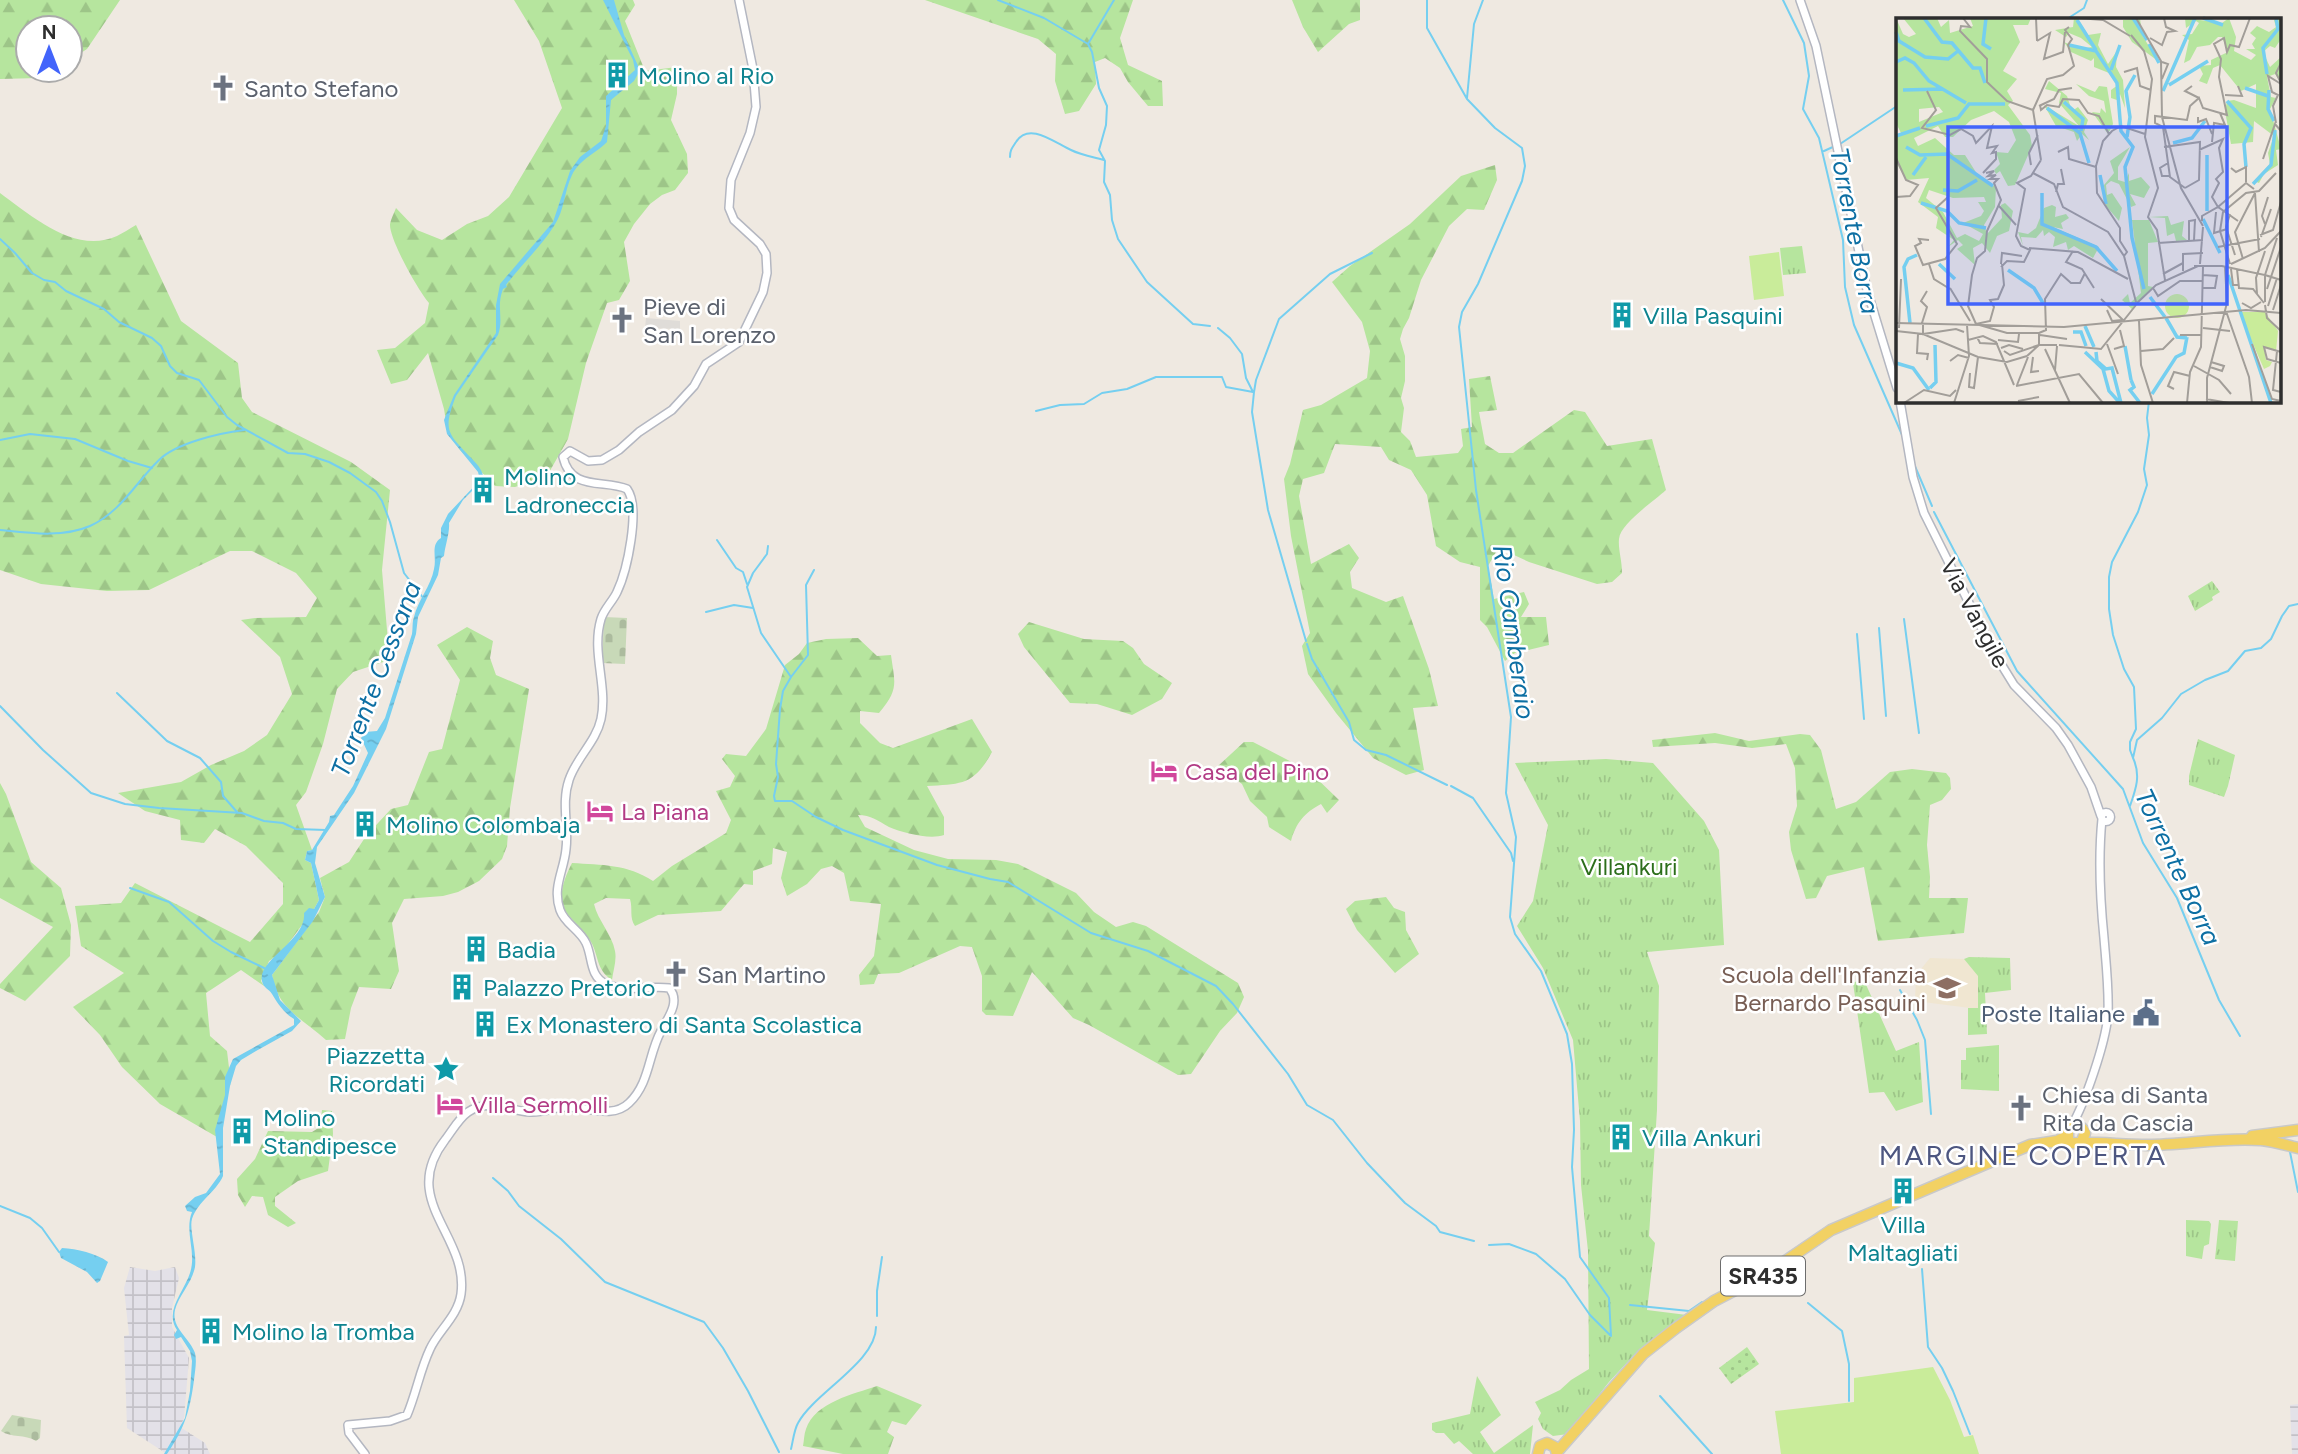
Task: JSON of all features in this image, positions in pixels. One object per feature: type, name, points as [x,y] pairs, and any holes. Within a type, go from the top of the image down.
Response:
[{"type":"main road","points":[[2077,1135],[2101,1139],[2143,1140],[2234,1138],[2298,1130]]},
{"type":"main road","points":[[2279,1144],[2281,1132]]},
{"type":"main road","points":[[2077,1135],[2110,1144],[2151,1145],[2253,1140],[2298,1148]]},
{"type":"main road","name":"SR435","points":[[1555,1450],[1568,1439],[1643,1354],[1685,1320],[1714,1301],[1775,1269],[1831,1230],[2032,1144],[2077,1135]]},
{"type":"main road","points":[[1538,1454],[1542,1444],[1555,1450]]},
{"type":"street","points":[[365,1454],[349,1433],[348,1425],[390,1421],[405,1416],[432,1345],[460,1301],[459,1263],[434,1207],[428,1184],[428,1174],[438,1149],[464,1116],[480,1107],[500,1105],[531,1112],[566,1107],[603,1111],[624,1107],[635,1097],[643,1083],[650,1068],[657,1039],[673,1009],[673,994],[669,988],[614,987],[600,980],[593,971],[585,941],[564,918],[557,898],[558,880],[567,846],[566,790],[571,775],[601,719],[603,692],[598,651],[600,626],[625,570],[631,540],[632,508],[627,489],[587,483],[568,468],[563,457],[570,450],[588,461],[611,457],[639,432],[679,405],[697,381],[706,363],[735,346],[743,337],[763,292],[767,273],[764,249],[734,220],[729,208],[731,180],[750,133],[756,107],[753,69],[739,0]]},
{"type":"street","points":[[1800,0],[1816,46],[1867,290],[1896,385]]},
{"type":"street","name":"Via Vangile","points":[[1900,402],[1913,477],[1924,513],[1993,651],[2014,685],[2056,727],[2068,745],[2104,817],[2099,851],[2108,984],[2107,1017],[2081,1105],[2077,1135]]},
{"type":"street","points":[[2077,1135],[2081,1105]]},
{"type":"shaded area","points":[[646,318],[680,321],[680,329],[645,328]]},
{"type":"shaded area","name":"Scuola dell'Infanzia Bernardo Pasquini","points":[[1930,958],[1964,959],[1978,975],[1978,1009],[1915,1001],[1916,975]]},
{"type":"shaded area","points":[[130,1267],[155,1271],[175,1267],[179,1278],[172,1308],[172,1327],[189,1358],[184,1418],[180,1427],[205,1443],[210,1454],[167,1454],[127,1428],[124,1336],[129,1335],[124,1288]]},
{"type":"shaded area","points":[[2298,1404],[2298,1454],[2292,1454],[2290,1405]]},
{"type":"green space","points":[[0,0],[120,0],[84,51],[84,14],[14,14],[14,79],[0,79]]},
{"type":"green space","points":[[514,0],[633,0],[635,5],[625,21],[645,71],[677,67],[677,94],[671,120],[687,154],[688,173],[675,190],[650,204],[624,242],[630,281],[619,300],[607,303],[586,363],[568,439],[547,476],[515,487],[495,486],[448,434],[444,409],[428,353],[407,380],[391,384],[377,350],[395,348],[425,323],[429,303],[394,241],[390,224],[396,208],[417,230],[442,240],[467,224],[488,216],[509,197],[562,108],[539,41]]},
{"type":"green space","points":[[925,0],[1133,0],[1120,38],[1128,65],[1162,81],[1163,106],[1148,106],[1120,68],[1105,58],[1095,62],[1096,84],[1079,111],[1065,114],[1055,81],[1056,54],[1038,39]]},
{"type":"green space","points":[[1292,0],[1360,0],[1360,20],[1349,24],[1318,52],[1303,27]]},
{"type":"green space","points":[[1495,165],[1497,180],[1484,210],[1467,209],[1449,226],[1421,280],[1403,329],[1400,339],[1405,356],[1405,381],[1401,398],[1404,408],[1401,432],[1410,441],[1416,457],[1458,453],[1463,446],[1461,429],[1472,427],[1469,379],[1490,376],[1497,410],[1479,412],[1485,444],[1499,453],[1513,453],[1574,410],[1585,412],[1607,446],[1652,439],[1666,490],[1631,520],[1621,533],[1619,543],[1622,573],[1612,582],[1597,584],[1529,562],[1503,550],[1496,552],[1488,566],[1494,599],[1524,592],[1529,604],[1521,617],[1546,617],[1549,645],[1515,653],[1505,661],[1487,627],[1480,620],[1480,567],[1460,562],[1436,546],[1427,495],[1411,470],[1389,460],[1381,447],[1335,444],[1324,473],[1303,479],[1299,496],[1311,564],[1349,544],[1359,558],[1350,572],[1352,588],[1386,602],[1403,596],[1429,669],[1438,706],[1413,708],[1424,770],[1406,775],[1373,758],[1308,674],[1302,646],[1310,633],[1291,536],[1284,479],[1303,410],[1321,405],[1367,378],[1370,351],[1362,322],[1332,282],[1410,224],[1461,176]]},
{"type":"green space","points":[[0,193],[40,222],[70,237],[86,241],[101,241],[117,236],[136,225],[181,321],[238,363],[242,398],[252,412],[351,462],[390,490],[382,570],[388,642],[386,661],[353,672],[337,689],[323,744],[306,792],[296,805],[312,850],[307,851],[305,860],[311,863],[319,900],[314,909],[305,913],[305,921],[282,952],[269,961],[261,981],[264,986],[241,970],[206,993],[210,1036],[227,1051],[230,1076],[217,1137],[160,1104],[122,1067],[100,1035],[73,1007],[124,973],[81,946],[75,906],[121,903],[135,883],[250,942],[283,904],[283,883],[246,846],[215,829],[204,843],[181,840],[180,820],[145,811],[118,793],[181,782],[244,751],[267,735],[292,694],[280,657],[241,620],[306,617],[317,598],[296,573],[252,551],[230,551],[149,590],[107,591],[41,584],[0,570]]},
{"type":"green space","points":[[1802,246],[1806,273],[1783,275],[1780,248]]},
{"type":"green space","points":[[1779,252],[1784,296],[1754,300],[1749,256]]},
{"type":"green space","points":[[2212,581],[2220,592],[2212,597],[2213,600],[2195,611],[2188,596]]},
{"type":"green space","points":[[604,617],[627,618],[625,664],[602,663]]},
{"type":"green space","points":[[1029,622],[1084,639],[1123,641],[1133,648],[1144,664],[1172,683],[1162,699],[1132,715],[1097,704],[1070,703],[1024,647],[1018,634]]},
{"type":"green space","points":[[467,627],[493,641],[490,658],[496,675],[529,689],[510,808],[507,846],[502,859],[479,881],[458,892],[404,899],[392,923],[399,971],[391,989],[359,987],[351,1008],[345,1039],[326,1040],[285,1005],[279,997],[272,975],[319,912],[325,897],[320,878],[349,862],[366,836],[391,809],[408,805],[429,752],[442,749],[460,680],[437,645]]},
{"type":"green space","points":[[858,638],[877,656],[891,655],[894,686],[890,698],[879,713],[860,711],[860,723],[880,743],[893,748],[972,719],[992,752],[979,771],[966,781],[927,786],[944,817],[944,835],[931,837],[909,833],[889,827],[871,817],[858,815],[865,827],[914,850],[948,859],[996,860],[1018,864],[1076,893],[1094,912],[1116,927],[1133,922],[1146,926],[1238,983],[1244,997],[1237,1013],[1220,1031],[1191,1074],[1178,1075],[1073,1018],[1032,972],[1013,1016],[986,1015],[982,1011],[982,976],[972,947],[960,946],[899,973],[878,974],[874,984],[860,985],[859,975],[874,956],[881,904],[850,901],[844,873],[832,866],[821,869],[807,884],[787,896],[781,878],[787,852],[773,848],[772,864],[753,871],[753,885],[744,884],[721,911],[658,915],[635,926],[630,899],[606,898],[594,904],[611,939],[615,954],[612,980],[603,972],[594,947],[562,903],[564,883],[572,863],[624,868],[653,881],[726,833],[731,820],[716,791],[730,787],[735,776],[722,759],[726,754],[746,756],[766,729],[785,665],[799,654],[807,643],[826,639]]},
{"type":"green space","points":[[1715,733],[1749,741],[1810,735],[1821,750],[1836,809],[1856,802],[1890,772],[1912,769],[1946,773],[1950,778],[1951,789],[1942,800],[1930,805],[1927,845],[1929,898],[1968,898],[1964,933],[1878,941],[1864,867],[1827,876],[1816,898],[1806,899],[1791,850],[1789,832],[1797,806],[1795,768],[1786,744],[1752,748],[1715,743],[1653,747],[1652,740]]},
{"type":"green space","points":[[2198,739],[2235,755],[2224,797],[2189,785]]},
{"type":"green space","points":[[1244,742],[1253,742],[1309,771],[1339,800],[1327,813],[1321,804],[1310,811],[1298,824],[1291,841],[1269,827],[1267,817],[1250,801],[1242,784],[1218,766]]},
{"type":"green space","name":"Villankuri","points":[[1606,759],[1653,763],[1704,821],[1719,850],[1724,945],[1647,952],[1659,986],[1657,1110],[1649,1236],[1655,1243],[1647,1310],[1687,1315],[1634,1355],[1568,1434],[1553,1436],[1543,1429],[1538,1419],[1541,1413],[1535,1402],[1560,1390],[1589,1369],[1588,1251],[1581,1185],[1580,1121],[1573,1040],[1543,968],[1517,926],[1533,901],[1548,825],[1515,763]]},
{"type":"green space","points":[[0,783],[31,862],[61,888],[71,925],[70,956],[25,1001],[0,988],[0,984],[53,927],[0,898]]},
{"type":"green space","points":[[1386,897],[1394,908],[1405,912],[1406,930],[1419,954],[1395,973],[1357,930],[1346,909],[1355,901]]},
{"type":"green space","points":[[2010,958],[2011,990],[1985,993],[1987,1034],[1968,1035],[1968,1008],[1978,1008],[1978,976],[1964,959]]},
{"type":"green space","points":[[1863,978],[1896,1051],[1919,1042],[1923,1102],[1896,1111],[1884,1092],[1869,1093],[1853,983]]},
{"type":"green space","points":[[1999,1045],[1999,1091],[1961,1089],[1961,1060],[1966,1060],[1966,1048]]},
{"type":"green space","points":[[322,1110],[332,1111],[333,1134],[328,1171],[298,1181],[275,1197],[275,1206],[296,1223],[288,1227],[268,1215],[263,1197],[252,1196],[245,1207],[238,1195],[237,1179],[255,1159],[268,1131],[312,1132],[320,1127]]},
{"type":"green space","points":[[2186,1220],[2209,1221],[2211,1224],[2209,1244],[2204,1246],[2202,1259],[2186,1256]]},
{"type":"green space","points":[[2219,1220],[2238,1221],[2235,1261],[2215,1259]]},
{"type":"green space","points":[[1747,1347],[1759,1364],[1731,1384],[1719,1368]]},
{"type":"green space","points":[[1933,1367],[1950,1400],[1964,1437],[1973,1435],[1979,1454],[1781,1454],[1775,1411],[1854,1402],[1854,1378]]},
{"type":"green space","points":[[1477,1376],[1501,1415],[1480,1432],[1494,1453],[1533,1425],[1530,1454],[1473,1454],[1459,1441],[1454,1444],[1444,1433],[1432,1430],[1432,1423],[1470,1414]]},
{"type":"green space","points":[[877,1386],[922,1405],[906,1425],[892,1421],[887,1432],[894,1437],[888,1454],[843,1454],[803,1446],[806,1429],[818,1412],[836,1400]]},
{"type":"green space","points":[[12,1415],[41,1420],[40,1438],[36,1441],[1,1431]]},
{"type":"water","points":[[603,0],[614,0],[624,35],[640,70],[634,81],[611,100],[607,142],[575,169],[554,226],[503,289],[498,335],[456,396],[449,417],[450,431],[458,444],[479,466],[484,479],[463,500],[449,523],[444,556],[418,617],[416,634],[386,729],[354,793],[317,847],[315,863],[325,897],[313,921],[272,975],[280,1000],[301,1021],[292,1031],[241,1060],[236,1066],[223,1128],[223,1176],[198,1207],[192,1219],[195,1267],[175,1310],[178,1328],[196,1356],[191,1401],[186,1418],[178,1436],[167,1454],[164,1454],[185,1418],[190,1391],[190,1351],[181,1337],[176,1339],[174,1335],[177,1330],[173,1316],[176,1302],[192,1265],[189,1227],[192,1212],[187,1211],[185,1206],[195,1197],[206,1193],[220,1174],[215,1130],[225,1095],[225,1077],[233,1059],[294,1025],[294,1019],[284,1011],[264,985],[262,973],[298,932],[304,913],[309,908],[314,909],[319,900],[311,863],[305,860],[307,851],[312,850],[330,816],[334,815],[353,786],[368,753],[361,738],[365,732],[377,731],[385,718],[412,634],[416,611],[435,565],[435,548],[441,538],[441,528],[448,514],[480,480],[478,472],[447,434],[444,420],[454,395],[496,333],[496,305],[500,284],[553,222],[570,171],[580,157],[601,141],[606,126],[606,96],[635,70],[633,60]]},
{"type":"water","points":[[62,1248],[86,1252],[108,1262],[100,1281],[97,1283],[87,1272],[61,1258],[59,1252]]},
{"type":"waterway","points":[[998,0],[1044,18],[1088,44],[1099,88],[1107,106],[1106,125],[1099,150],[1105,161],[1104,182],[1110,195],[1112,220],[1118,239],[1147,282],[1193,324],[1210,326]]},
{"type":"waterway","points":[[1088,44],[1114,0]]},
{"type":"waterway","name":"Rio Gamberaio","points":[[1427,0],[1427,28],[1467,99],[1495,128],[1522,148],[1525,166],[1522,181],[1478,284],[1462,312],[1459,327],[1476,490],[1511,717],[1506,793],[1516,837],[1510,917],[1515,934],[1541,971],[1567,1034],[1572,1064],[1572,1167],[1580,1257],[1609,1298],[1611,1336]]},
{"type":"waterway","points":[[1467,98],[1474,24],[1483,0]]},
{"type":"waterway","name":"Torrente Borra","points":[[1783,0],[1804,43],[1809,76],[1803,109],[1819,138],[1843,240],[1845,287],[1854,325],[1903,437]]},
{"type":"waterway","points":[[2069,18],[2084,8],[2087,0]]},
{"type":"waterway","points":[[1840,144],[1896,107]]},
{"type":"waterway","points":[[1010,157],[1012,148],[1021,136],[1035,133],[1075,152],[1104,160]]},
{"type":"waterway","points":[[1824,151],[1835,146]]},
{"type":"waterway","name":"Torrente Cessana","points":[[0,239],[32,273],[44,280],[55,282],[66,291],[104,309],[119,322],[152,338],[161,346],[170,366],[177,373],[199,380],[227,417],[237,425],[288,453],[305,454],[329,462],[376,492],[390,522],[404,573],[424,599]]},
{"type":"waterway","points":[[1306,641],[1268,510],[1252,412],[1256,380],[1279,319],[1330,274],[1372,253]]},
{"type":"waterway","points":[[1218,328],[1242,354],[1246,378],[1253,392]]},
{"type":"waterway","points":[[1036,411],[1060,405],[1084,404],[1102,393],[1127,389],[1156,377],[1222,377],[1226,387],[1253,392]]},
{"type":"waterway","points":[[2133,758],[2130,742],[2136,729],[2134,687],[2124,669],[2113,635],[2109,609],[2109,577],[2112,562],[2138,512],[2147,485],[2144,469],[2149,435],[2149,402]]},
{"type":"waterway","points":[[0,530],[57,533],[90,526],[119,505],[167,454],[199,440],[244,430]]},
{"type":"waterway","points":[[0,440],[30,434],[75,439],[152,468]]},
{"type":"waterway","name":"Torrente Borra","points":[[1914,464],[1932,506]]},
{"type":"waterway","name":"Torrente Borra","points":[[1934,512],[2017,671],[2123,789],[2143,843],[2177,898],[2219,1000],[2240,1036]]},
{"type":"waterway","points":[[717,540],[736,568],[743,572],[747,584]]},
{"type":"waterway","points":[[768,546],[767,554],[753,573],[747,587],[761,633],[791,677],[783,691],[780,709],[775,801],[792,801],[843,830],[937,865],[1008,882],[1091,933],[1148,951],[1216,986],[1288,1074],[1307,1105],[1333,1120],[1367,1163],[1405,1203],[1440,1232],[1474,1241]]},
{"type":"waterway","points":[[791,677],[808,655],[806,585],[814,570]]},
{"type":"waterway","points":[[2130,806],[2137,782],[2133,758],[2137,740],[2162,718],[2181,694],[2228,671],[2245,651],[2261,648],[2271,639],[2289,606],[2298,604]]},
{"type":"waterway","points":[[706,612],[734,605],[753,608]]},
{"type":"waterway","points":[[1904,619],[1919,733]]},
{"type":"waterway","points":[[1879,628],[1886,716]]},
{"type":"waterway","points":[[1857,634],[1864,719]]},
{"type":"waterway","points":[[1307,644],[1312,659],[1349,722],[1354,740],[1366,750],[1386,755],[1447,785]]},
{"type":"waterway","points":[[117,693],[167,741],[200,758],[221,782],[223,796],[237,812]]},
{"type":"waterway","points":[[0,706],[91,793],[125,804],[242,813],[296,829],[326,830]]},
{"type":"waterway","points":[[1451,786],[1473,798],[1511,853],[1513,861]]},
{"type":"waterway","points":[[130,888],[169,902],[213,941],[264,968]]},
{"type":"waterway","points":[[1900,990],[1925,1040],[1931,1114]]},
{"type":"waterway","name":"Torrente Borra","points":[[2290,1152],[2298,1192]]},
{"type":"waterway","points":[[493,1178],[508,1191],[519,1206],[561,1239],[605,1282],[704,1322],[748,1391],[779,1452]]},
{"type":"waterway","points":[[0,1206],[30,1218],[42,1228],[59,1252]]},
{"type":"waterway","points":[[1489,1245],[1509,1244],[1536,1254],[1565,1279],[1590,1315],[1610,1335]]},
{"type":"waterway","points":[[877,1316],[877,1291],[882,1257]]},
{"type":"waterway","points":[[1922,1269],[1928,1347],[1942,1368],[1970,1434]]},
{"type":"waterway","points":[[1630,1305],[1689,1311],[1702,1302]]},
{"type":"waterway","points":[[1808,1303],[1842,1331],[1849,1364],[1849,1401]]},
{"type":"waterway","points":[[791,1449],[798,1423],[817,1400],[866,1353],[876,1327]]},
{"type":"waterway","points":[[1660,1396],[1712,1454]]},
{"type":"place","name":"Molino al Rio","points":[[617,75]]},
{"type":"place","name":"Santo Stefano","points":[[223,88]]},
{"type":"place","name":"Villa Pasquini","points":[[1622,315]]},
{"type":"place","name":"Pieve di San Lorenzo","points":[[622,320]]},
{"type":"place","name":"Molino Ladroneccia","points":[[483,490]]},
{"type":"place","name":"Casa del Pino","points":[[1164,771]]},
{"type":"place","name":"La Piana","points":[[600,811]]},
{"type":"place","name":"Molino Colombaja","points":[[365,824]]},
{"type":"place","name":"Badia","points":[[476,949]]},
{"type":"place","name":"San Martino","points":[[676,974]]},
{"type":"place","name":"Palazzo Pretorio","points":[[462,987]]},
{"type":"place","name":"Scuola dell'Infanzia Bernardo Pasquini","points":[[1947,988]]},
{"type":"place","name":"Poste Italiane","points":[[2146,1013]]},
{"type":"place","name":"Ex Monastero di Santa Scolastica","points":[[485,1024]]},
{"type":"place","name":"Piazzetta Ricordati","points":[[446,1069]]},
{"type":"place","name":"Villa Sermolli","points":[[450,1104]]},
{"type":"place","name":"Chiesa di Santa Rita da Cascia","points":[[2021,1108]]},
{"type":"place","name":"Molino Standipesce","points":[[242,1131]]},
{"type":"place","name":"Villa Ankuri","points":[[1621,1137]]},
{"type":"place","name":"Villa Maltagliati","points":[[1903,1191]]},
{"type":"place","name":"Molino la Tromba","points":[[211,1331]]},
{"type":"district","name":"MARGINE COPERTA","points":[[2023,1155]]}]
